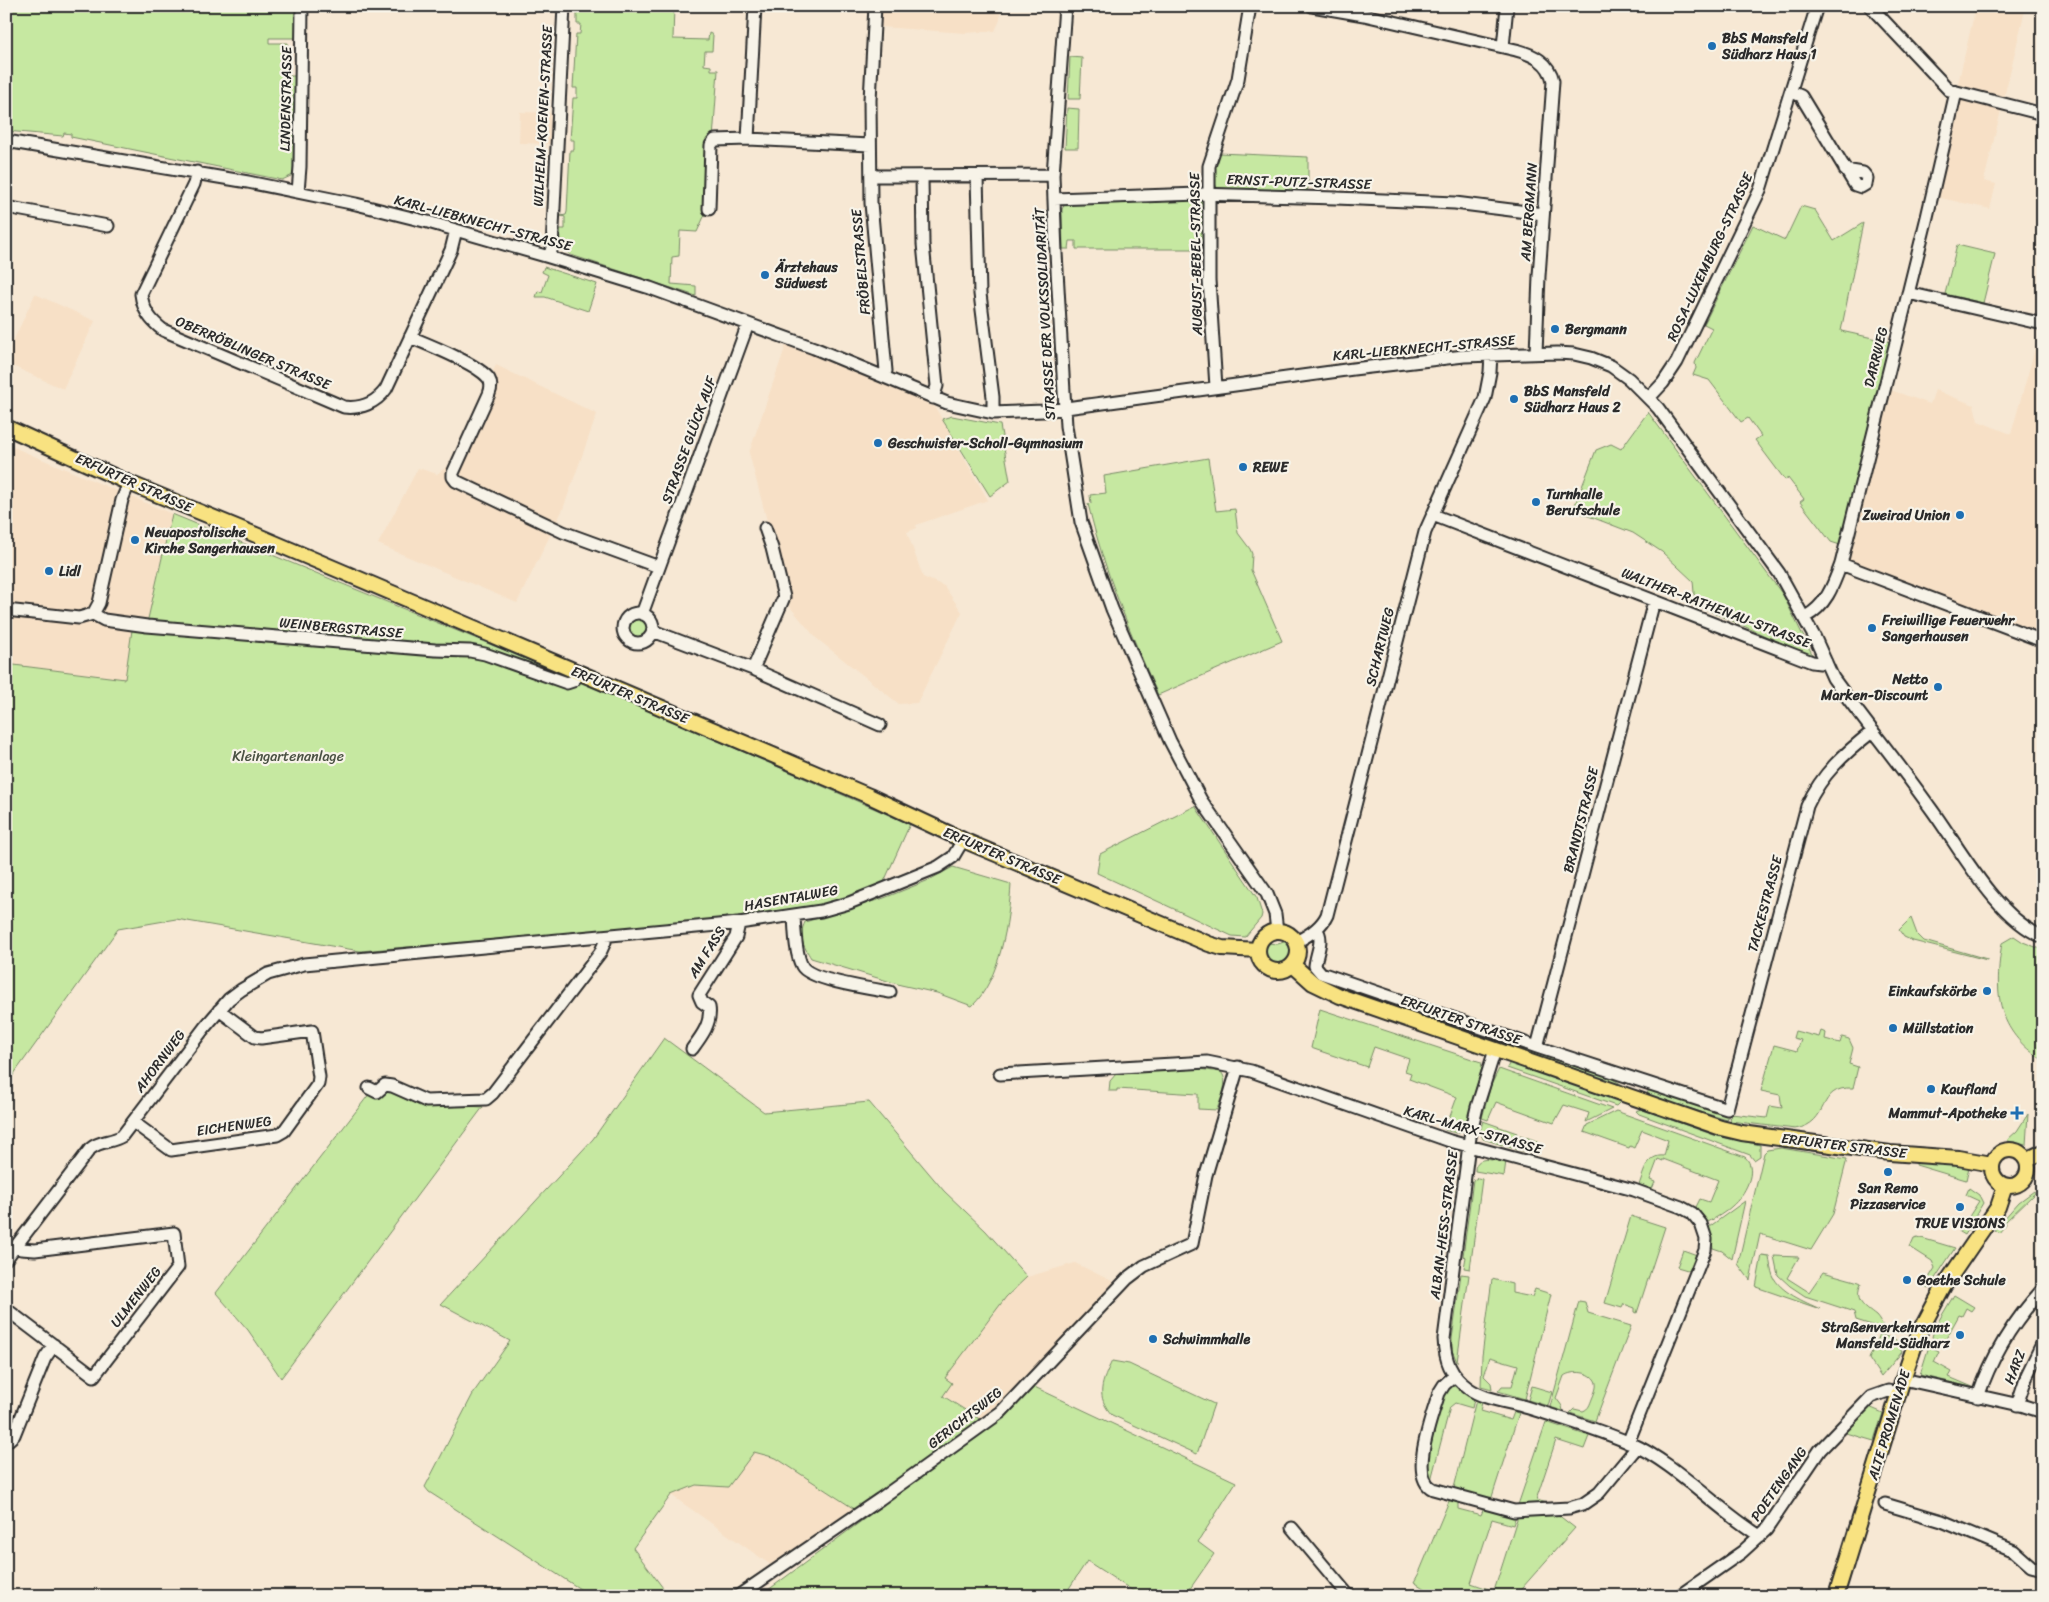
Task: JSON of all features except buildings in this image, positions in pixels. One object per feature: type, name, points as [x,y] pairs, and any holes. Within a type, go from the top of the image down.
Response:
[{"type":"main road","name":"ERFURTER STRASSE","points":[[6,427],[129,483],[256,534],[869,796],[963,840],[1209,944],[1228,948],[1258,950]]},
{"type":"main road","points":[[1277,931],[1288,934],[1296,942],[1298,952],[1293,965],[1280,972],[1270,970],[1261,962],[1258,950],[1264,937],[1277,931]]},
{"type":"main road","name":"ERFURTER STRASSE","points":[[1293,965],[1313,983],[1332,993],[1712,1125],[1742,1133],[1890,1153],[1958,1158],[1992,1164]]},
{"type":"main road","points":[[2006,1150],[2016,1151],[2026,1160],[2028,1170],[2025,1178],[2015,1186],[2005,1186],[1994,1178],[1992,1164],[1997,1155],[2006,1150]]},
{"type":"main road","points":[[2026,1160],[2043,1152]]},
{"type":"main road","name":"ALTE PROMENADE","points":[[1836,1596],[1900,1386],[1929,1312],[1950,1276],[1998,1206],[2005,1186]]},
{"type":"street","name":"LINDENSTRASSE","points":[[298,192],[300,178],[302,6]]},
{"type":"street","name":"WILHELM-KOENEN-STRASSE","points":[[550,257],[564,6]]},
{"type":"street","points":[[748,139],[755,6]]},
{"type":"street","name":"FRÖBELSTRASSE","points":[[875,6],[870,145],[877,280],[886,370],[884,376]]},
{"type":"street","name":"STRASSE DER VOLKSSOLIDARITÄT","points":[[1065,6],[1053,175],[1057,296],[1064,408],[1081,522],[1112,609],[1170,741],[1201,800],[1267,894],[1275,914],[1277,931]]},
{"type":"street","name":"AUGUST-BEBEL-STRASSE","points":[[1216,387],[1209,289],[1209,172],[1211,156],[1238,79],[1250,6]]},
{"type":"street","points":[[1312,6],[1343,8],[1503,47],[1507,6]]},
{"type":"street","name":"ROSA-LUXEMBURG-STRASSE","points":[[1649,398],[1663,383],[1677,362],[1752,210],[1768,169],[1817,6]]},
{"type":"street","points":[[1876,9],[1949,90],[2043,114]]},
{"type":"street","name":"AM BERGMANN","points":[[1503,47],[1534,56],[1542,61],[1551,74],[1553,82],[1543,214],[1536,353]]},
{"type":"street","points":[[1792,92],[1801,96],[1845,170]]},
{"type":"street","name":"DARRWEG","points":[[1805,618],[1823,604],[1841,564],[1956,92]]},
{"type":"street","points":[[709,209],[711,145],[715,140],[748,139],[870,145]]},
{"type":"street","name":"KARL-LIEBKNECHT-STRASSE","points":[[6,141],[197,172],[356,204],[456,230],[650,288],[884,376],[933,398],[993,414],[1044,412],[1353,369],[1491,354],[1574,354],[1598,360],[1622,373],[1649,398],[1779,573],[1805,618],[1826,662]]},
{"type":"street","name":"OBERRÖBLINGER STRASSE","points":[[197,172],[194,185],[140,294],[150,320],[163,330],[329,401],[348,407],[366,405],[383,394],[451,251],[456,230]]},
{"type":"street","points":[[871,176],[1053,175]]},
{"type":"street","points":[[922,176],[923,244],[937,386],[933,398]]},
{"type":"street","points":[[977,176],[980,294],[993,396],[993,414]]},
{"type":"street","name":"ERNST-PUTZ-STRASSE","points":[[1054,198],[1210,194],[1455,203],[1543,214]]},
{"type":"street","points":[[6,207],[108,226]]},
{"type":"street","points":[[1908,293],[2043,324]]},
{"type":"street","name":"STRASSE GLÜCK AUF","points":[[642,614],[748,324]]},
{"type":"street","points":[[410,337],[475,368],[485,374],[490,383],[489,394],[453,477],[464,486],[563,532],[659,567]]},
{"type":"street","name":"SCHARTWEG","points":[[1296,942],[1316,929],[1327,915],[1424,532],[1433,516],[1485,398],[1491,354]]},
{"type":"street","points":[[93,614],[99,603],[122,500],[129,483]]},
{"type":"street","name":"WALTHER-RATHENAU-STRASSE","points":[[1433,516],[1815,663],[1826,662]]},
{"type":"street","points":[[753,669],[784,597],[765,528]]},
{"type":"street","points":[[1841,564],[2043,641]]},
{"type":"street","name":"BRANDTSTRASSE","points":[[1537,1047],[1654,601]]},
{"type":"street","name":"WEINBERGSTRASSE","points":[[6,610],[79,618],[93,614],[104,620],[147,626],[435,650],[470,651],[509,661],[567,682],[573,681],[579,673]]},
{"type":"street","points":[[633,614],[642,614],[652,621],[653,631],[650,638],[644,643],[632,643],[622,631],[625,620],[633,614]]},
{"type":"street","points":[[653,631],[753,669],[880,725]]},
{"type":"street","points":[[1826,662],[1836,683],[1930,806],[1981,881],[1998,902],[2020,923],[2043,937]]},
{"type":"street","name":"TACKESTRASSE","points":[[1728,1109],[1807,806],[1817,786],[1830,768],[1843,754],[1873,731]]},
{"type":"street","name":"HASENTALWEG","points":[[370,958],[739,923],[821,911],[849,903],[931,871],[953,858],[963,840]]},
{"type":"street","points":[[794,916],[799,960],[805,971],[821,978],[890,992]]},
{"type":"street","name":"AM FASS","points":[[692,1049],[702,1036],[710,1013],[699,995],[736,937],[739,923]]},
{"type":"street","name":"ERFURTER STRASSE","points":[[1316,929],[1319,932],[1320,940],[1315,966],[1321,973],[1537,1047],[1728,1109]]},
{"type":"street","points":[[369,1088],[377,1092],[385,1086],[392,1086],[426,1101],[486,1099],[600,953],[606,936]]},
{"type":"street","name":"AHORNWEG","points":[[15,1247],[90,1149],[100,1142],[118,1138],[219,1010],[241,990],[262,977],[279,970],[304,964],[370,958]]},
{"type":"street","name":"EICHENWEG","points":[[132,1122],[171,1150],[277,1135],[284,1130],[315,1091],[319,1077],[312,1031],[261,1038],[255,1037],[219,1010]]},
{"type":"street","name":"ALBAN-HESS-STRASSE","points":[[1454,1376],[1447,1362],[1444,1339],[1469,1147],[1477,1106],[1495,1050]]},
{"type":"street","name":"KARL-MARX-STRASSE","points":[[1000,1074],[1207,1062],[1238,1067],[1469,1147],[1634,1190],[1686,1209],[1701,1224],[1706,1239],[1704,1255],[1633,1445]]},
{"type":"street","name":"GERICHTSWEG","points":[[738,1596],[915,1475],[1001,1412],[1127,1279],[1144,1266],[1192,1244],[1208,1168],[1238,1067]]},
{"type":"street","points":[[1641,1100],[1647,1082]]},
{"type":"street","name":"ULMENWEG","points":[[6,1309],[94,1376],[178,1267],[174,1233],[35,1250],[21,1250],[15,1247]]},
{"type":"street","points":[[6,1259],[15,1247]]},
{"type":"street","points":[[1978,1396],[1992,1359],[2002,1341],[2014,1322],[2043,1289]]},
{"type":"street","name":"HARZ","points":[[2017,1405],[2027,1375],[2043,1342]]},
{"type":"street","points":[[6,1442],[14,1435],[45,1358],[54,1345]]},
{"type":"street","points":[[1633,1445],[1599,1493],[1583,1504],[1568,1508],[1514,1511],[1432,1488],[1426,1484],[1423,1478],[1422,1454],[1439,1393],[1444,1385],[1454,1376],[1478,1394],[1547,1414],[1633,1445],[1665,1465],[1733,1519],[1760,1536]]},
{"type":"street","name":"POETENGANG","points":[[1679,1596],[1742,1552],[1760,1536],[1775,1518],[1815,1457],[1830,1438],[1871,1396],[1900,1386],[1978,1396],[2043,1412]]},
{"type":"street","points":[[1884,1504],[1942,1521],[2014,1551],[2031,1566],[2043,1569]]},
{"type":"street","points":[[1292,1528],[1349,1596]]},
{"type":"shaded area","points":[[882,6],[1001,6],[1000,20],[995,31],[965,33],[881,27]]},
{"type":"shaded area","points":[[1976,6],[2026,6],[1984,181],[1996,184],[1990,209],[1932,196]]},
{"type":"shaded area","points":[[520,112],[551,113],[550,144],[519,143]]},
{"type":"shaded area","points":[[35,294],[95,321],[63,389],[6,363],[6,357]]},
{"type":"shaded area","points":[[2040,331],[2043,332],[2043,637],[1847,559],[1888,389],[1930,404],[1935,390],[1974,405],[1978,421],[2011,434]]},
{"type":"shaded area","points":[[787,342],[935,407],[988,500],[916,525],[917,528],[907,532],[923,577],[944,586],[962,612],[917,703],[899,704],[816,638],[790,607],[749,453]]},
{"type":"shaded area","points":[[496,365],[597,414],[563,509],[517,603],[378,544],[418,468],[437,474],[448,466]]},
{"type":"shaded area","points":[[6,444],[172,514],[145,632],[132,630],[125,679],[6,664]]},
{"type":"shaded area","points":[[1075,1263],[1114,1282],[1000,1407],[981,1420],[943,1395],[951,1383],[945,1378],[1006,1297],[1027,1277]]},
{"type":"shaded area","points":[[753,1451],[776,1458],[856,1510],[771,1565],[671,1495],[696,1485],[728,1487]]},
{"type":"green space","points":[[6,6],[290,6],[296,11],[296,38],[269,38],[269,43],[288,43],[287,76],[295,76],[293,175],[282,180],[71,137],[71,134],[64,133],[63,136],[6,131]]},
{"type":"green space","points":[[577,6],[674,6],[673,39],[708,40],[709,33],[713,35],[712,51],[705,51],[704,65],[711,66],[711,70],[718,70],[708,208],[697,232],[680,231],[679,256],[672,257],[671,284],[696,286],[696,296],[571,255],[563,247],[560,229],[565,229],[565,217],[561,216],[566,215],[567,212],[570,150],[574,150],[574,140],[570,140],[573,98],[577,98],[577,88],[573,88],[576,34],[580,34],[581,24],[577,24]]},
{"type":"green space","points":[[1070,57],[1082,58],[1080,99],[1068,99]]},
{"type":"green space","points":[[1067,108],[1079,109],[1078,148],[1065,148]]},
{"type":"green space","points":[[1219,153],[1308,157],[1308,189],[1305,191],[1217,188],[1215,184],[1215,170]]},
{"type":"green space","points":[[1201,200],[1205,204],[1204,249],[1076,249],[1076,241],[1070,241],[1069,249],[1063,249],[1062,209],[1065,204]]},
{"type":"green space","points":[[1801,206],[1815,210],[1834,241],[1863,223],[1841,331],[1891,342],[1840,545],[1831,542],[1800,502],[1804,499],[1788,478],[1785,480],[1755,440],[1761,436],[1748,418],[1741,422],[1709,380],[1693,375],[1696,368],[1695,363],[1712,328],[1704,324],[1753,225],[1785,240]]},
{"type":"green space","points":[[1957,245],[1995,254],[1983,303],[1945,294]]},
{"type":"green space","points":[[544,267],[597,284],[588,311],[545,297],[536,297],[538,291],[542,292],[548,275],[542,272]]},
{"type":"green space","points":[[1648,412],[1783,595],[1814,658],[1695,604],[1693,581],[1662,552],[1633,533],[1573,510],[1596,450],[1611,444],[1621,449]]},
{"type":"green space","points":[[952,416],[1000,425],[1010,481],[990,496],[942,419]]},
{"type":"green space","points":[[1208,458],[1216,511],[1235,509],[1238,533],[1252,554],[1251,570],[1282,641],[1158,695],[1110,577],[1088,504],[1091,503],[1090,495],[1106,493],[1104,476]]},
{"type":"green space","name":"Kleingartenanlage","points":[[172,514],[582,682],[910,824],[883,884],[829,904],[675,924],[360,951],[176,919],[118,929],[6,1085],[6,664],[125,679],[132,630],[145,632]]},
{"type":"green space","points":[[638,619],[646,622],[649,630],[646,638],[638,641],[630,638],[627,630],[630,622]]},
{"type":"green space","points":[[1195,806],[1257,898],[1262,914],[1261,918],[1245,937],[1232,936],[1097,873],[1100,854]]},
{"type":"green space","points":[[953,867],[1011,884],[1005,932],[996,966],[982,995],[972,1006],[937,993],[901,985],[811,958],[802,941],[805,922],[884,898],[929,880]]},
{"type":"green space","points":[[1911,918],[1917,934],[1924,941],[1987,960],[1904,937],[1899,930]]},
{"type":"green space","points":[[2014,936],[2043,950],[2043,1060],[2027,1049],[2016,1036],[2007,1023],[2002,1009],[1998,978],[2002,943]]},
{"type":"green space","points":[[1287,941],[1292,948],[1290,959],[1280,965],[1269,962],[1265,955],[1267,943],[1278,944]]},
{"type":"green space","points":[[1378,996],[1509,1043],[1508,1047],[1401,1012],[1376,1000]]},
{"type":"green space","points":[[1320,1009],[1481,1062],[1482,1067],[1464,1130],[1456,1133],[1445,1130],[1457,1097],[1409,1079],[1411,1073],[1405,1071],[1409,1059],[1374,1047],[1367,1067],[1311,1048]]},
{"type":"green space","points":[[1795,1031],[1819,1037],[1821,1031],[1826,1033],[1825,1039],[1840,1043],[1842,1037],[1849,1039],[1853,1048],[1849,1064],[1858,1067],[1853,1088],[1841,1089],[1833,1093],[1814,1120],[1807,1125],[1795,1129],[1730,1121],[1731,1114],[1767,1118],[1770,1106],[1782,1108],[1780,1095],[1761,1091],[1774,1045],[1797,1051],[1801,1040],[1793,1038]]},
{"type":"green space","points":[[664,1038],[764,1112],[869,1102],[944,1191],[986,1231],[1027,1277],[1006,1297],[945,1378],[952,1383],[943,1396],[981,1420],[1000,1407],[1024,1382],[1236,1482],[1198,1542],[1214,1554],[1185,1596],[1141,1596],[1087,1561],[1064,1596],[760,1596],[875,1511],[856,1510],[776,1458],[754,1452],[728,1487],[696,1485],[671,1495],[633,1548],[669,1596],[591,1596],[429,1492],[425,1487],[474,1392],[510,1341],[441,1304],[593,1139]]},
{"type":"green space","points":[[1515,1044],[1604,1074],[1626,1087],[1625,1090],[1512,1051]]},
{"type":"green space","points":[[1510,1062],[1622,1100],[1616,1106],[1507,1068]]},
{"type":"green space","points":[[1163,1068],[1164,1071],[1191,1068],[1221,1072],[1225,1081],[1217,1110],[1198,1109],[1198,1094],[1117,1089],[1117,1091],[1109,1091],[1110,1081],[1116,1074]]},
{"type":"green space","points":[[1499,1069],[1612,1109],[1586,1122],[1589,1113],[1564,1105],[1554,1123],[1496,1102],[1488,1120],[1482,1118],[1491,1085]]},
{"type":"green space","points":[[387,1089],[423,1103],[483,1107],[281,1378],[248,1330],[216,1293],[370,1093]]},
{"type":"green space","points":[[1649,1089],[1729,1114],[1727,1120],[1649,1096],[1647,1094]]},
{"type":"green space","points":[[1641,1109],[1714,1135],[1760,1145],[1760,1156],[1754,1160],[1750,1155],[1639,1114],[1636,1111]]},
{"type":"green space","points":[[1616,1111],[1745,1157],[1751,1169],[1750,1176],[1745,1190],[1737,1202],[1727,1211],[1708,1222],[1696,1207],[1700,1199],[1709,1202],[1718,1180],[1663,1159],[1663,1161],[1658,1159],[1650,1180],[1655,1182],[1652,1189],[1639,1185],[1650,1161],[1658,1156],[1664,1156],[1668,1140],[1642,1130],[1634,1148],[1630,1146],[1629,1148],[1584,1132],[1587,1125]]},
{"type":"green space","points":[[2028,1114],[2026,1145],[2008,1141],[2007,1140],[2017,1131]]},
{"type":"green space","points":[[1483,1121],[1517,1133],[1512,1148],[1483,1139],[1480,1131]]},
{"type":"green space","points":[[1520,1135],[1537,1141],[1533,1153],[1515,1149]]},
{"type":"green space","points":[[1781,1148],[1847,1159],[1833,1214],[1811,1250],[1760,1234],[1750,1280],[1738,1264],[1764,1153],[1767,1150]]},
{"type":"green space","points":[[1493,1157],[1506,1161],[1504,1176],[1475,1171],[1476,1165],[1480,1161],[1485,1159],[1492,1160]]},
{"type":"green space","points":[[1917,1161],[1969,1167],[1966,1180],[1916,1165]]},
{"type":"green space","points":[[1482,1179],[1470,1269],[1464,1268],[1466,1257],[1463,1256],[1473,1180]]},
{"type":"green space","points":[[1969,1188],[1979,1195],[1983,1203],[1964,1235],[1959,1232],[1979,1201],[1966,1195]]},
{"type":"green space","points":[[2034,1191],[2035,1193],[2005,1222],[2006,1224],[1999,1233],[1994,1230],[2019,1202]]},
{"type":"green space","points":[[1745,1201],[1732,1259],[1722,1251],[1713,1248],[1709,1227]]},
{"type":"green space","points":[[1631,1216],[1665,1227],[1637,1313],[1635,1308],[1624,1304],[1622,1308],[1605,1303]]},
{"type":"green space","points":[[1918,1237],[1955,1248],[1928,1289],[1924,1286],[1935,1268],[1932,1261],[1910,1247],[1914,1238]]},
{"type":"green space","points":[[1683,1250],[1697,1255],[1691,1271],[1677,1267]]},
{"type":"green space","points":[[1762,1255],[1769,1256],[1773,1276],[1781,1287],[1820,1309],[1756,1287]]},
{"type":"green space","points":[[1774,1256],[1799,1257],[1787,1278],[1809,1292],[1823,1272],[1861,1283],[1859,1299],[1877,1317],[1884,1329],[1856,1320],[1854,1312],[1805,1296],[1778,1275]]},
{"type":"green space","points":[[1461,1274],[1469,1275],[1457,1362],[1452,1350],[1452,1339]]},
{"type":"green space","points":[[1492,1279],[1512,1284],[1512,1293],[1532,1297],[1535,1289],[1551,1294],[1525,1399],[1498,1391],[1502,1386],[1512,1386],[1518,1365],[1490,1357],[1484,1376],[1491,1383],[1492,1389],[1481,1386],[1482,1356]]},
{"type":"green space","points":[[1954,1295],[1974,1307],[1971,1311],[1966,1308],[1962,1316],[1959,1315],[1942,1346],[1932,1337],[1935,1327]]},
{"type":"green space","points":[[1579,1301],[1585,1302],[1588,1313],[1631,1326],[1595,1421],[1570,1413],[1574,1409],[1583,1411],[1590,1404],[1596,1383],[1587,1374],[1577,1372],[1564,1376],[1556,1398],[1563,1411],[1550,1407]]},
{"type":"green space","points":[[1879,1334],[1896,1340],[1902,1352],[1881,1377],[1869,1359]]},
{"type":"green space","points":[[1929,1346],[1939,1351],[1934,1362],[1952,1372],[1949,1377],[1975,1388],[1920,1375]]},
{"type":"green space","points":[[1112,1361],[1129,1364],[1214,1404],[1197,1454],[1112,1415],[1103,1402],[1102,1389],[1105,1376]]},
{"type":"green space","points":[[1452,1386],[1456,1386],[1474,1399],[1472,1408],[1455,1403],[1450,1407],[1430,1484],[1424,1467],[1442,1392]]},
{"type":"green space","points":[[1532,1386],[1552,1392],[1548,1406],[1528,1400]]},
{"type":"green space","points":[[1476,1400],[1482,1402],[1480,1411],[1511,1420],[1514,1412],[1519,1413],[1490,1503],[1453,1492]]},
{"type":"green space","points":[[1867,1406],[1883,1413],[1874,1441],[1843,1432]]},
{"type":"green space","points":[[1546,1422],[1589,1436],[1584,1449],[1556,1440],[1536,1500],[1548,1503],[1547,1507],[1517,1508]]},
{"type":"green space","points":[[1451,1500],[1458,1502],[1458,1509],[1481,1515],[1484,1508],[1498,1511],[1499,1514],[1503,1515],[1505,1513],[1516,1515],[1513,1525],[1492,1519],[1471,1583],[1494,1591],[1518,1516],[1557,1514],[1575,1528],[1515,1596],[1504,1592],[1502,1596],[1436,1596],[1414,1582]]},
{"type":"place","name":"BbS Mansfeld Südharz Haus 1","points":[[1712,46]]},
{"type":"place","name":"Ärztehaus Südwest","points":[[765,275]]},
{"type":"place","name":"Bergmann","points":[[1555,329]]},
{"type":"place","name":"BbS Mansfeld Südharz Haus 2","points":[[1514,399]]},
{"type":"place","name":"Geschwister-Scholl-Gymnasium","points":[[878,443]]},
{"type":"place","name":"REWE","points":[[1243,467]]},
{"type":"place","name":"Turnhalle Berufschule","points":[[1536,502]]},
{"type":"place","name":"Zweirad Union","points":[[1960,515]]},
{"type":"place","name":"Neuapostolische Kirche Sangerhausen","points":[[135,540]]},
{"type":"place","name":"Lidl","points":[[49,571]]},
{"type":"place","name":"Freiwillige Feuerwehr Sangerhausen","points":[[1872,628]]},
{"type":"place","name":"Netto Marken-Discount","points":[[1938,687]]},
{"type":"place","name":"Einkaufskörbe","points":[[1987,991]]},
{"type":"place","name":"Müllstation","points":[[1893,1028]]},
{"type":"place","name":"Kaufland","points":[[1931,1089]]},
{"type":"place","name":"Mammut-Apotheke","points":[[2017,1113]]},
{"type":"place","name":"San Remo Pizzaservice","points":[[1888,1172]]},
{"type":"place","name":"TRUE VISIONS","points":[[1960,1207]]},
{"type":"place","name":"Goethe Schule","points":[[1907,1280]]},
{"type":"place","name":"Straßenverkehrsamt Mansfeld-Südharz","points":[[1960,1335]]},
{"type":"place","name":"Schwimmhalle","points":[[1153,1339]]}]
